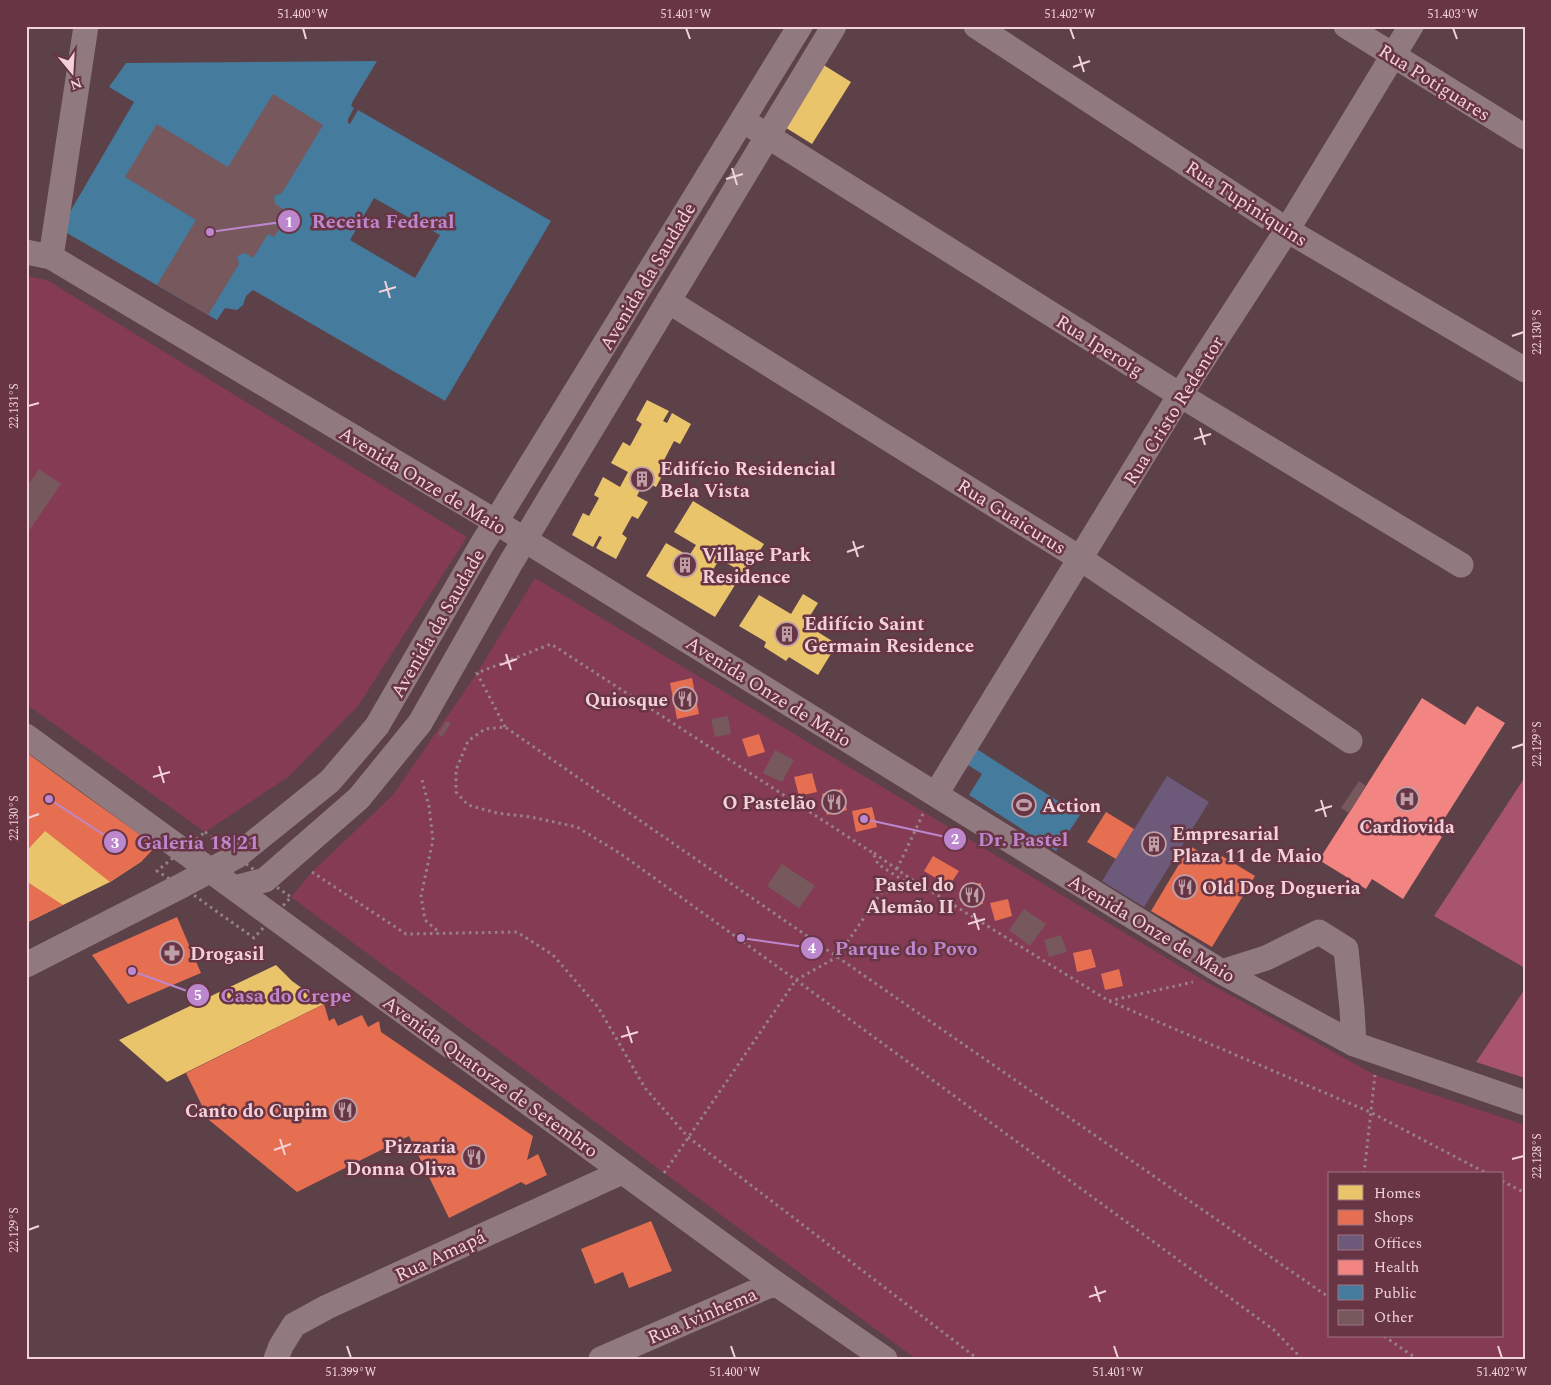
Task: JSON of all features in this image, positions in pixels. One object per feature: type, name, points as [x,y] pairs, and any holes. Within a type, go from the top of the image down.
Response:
[{"type":"street","points":[[51,257],[86,26]]},
{"type":"street","name":"Avenida da Saudade","points":[[36,960],[237,856],[330,781],[377,726],[496,522],[800,26]]},
{"type":"street","name":"Avenida da Saudade","points":[[234,888],[265,880],[359,798],[420,723],[510,564],[834,26]]},
{"type":"street","name":"Rua Tupiniquins","points":[[976,26],[1287,230],[1525,370]]},
{"type":"street","name":"Rua Potiguares","points":[[1346,26],[1525,137]]},
{"type":"street","name":"Rua Cristo Redentor","points":[[936,794],[1180,395],[1287,230],[1411,26]]},
{"type":"street","name":"Rua Iperoig","points":[[742,119],[1180,395],[1461,565]]},
{"type":"street","name":"Avenida Onze de Maio","points":[[26,252],[51,257],[496,522],[1222,972],[1354,1044],[1525,1103]]},
{"type":"street","name":"Rua Guaicurus","points":[[668,301],[1081,559],[1350,741]]},
{"type":"street","name":"Avenida Quatorze de Setembro","points":[[26,736],[622,1172],[884,1359]]},
{"type":"street","points":[[1222,972],[1266,958],[1319,932],[1346,949],[1354,1044]]},
{"type":"street","points":[[26,940],[36,960]]},
{"type":"street","name":"Rua Amapá","points":[[276,1359],[294,1324],[327,1307],[622,1172]]},
{"type":"street","name":"Rua Ivinhema","points":[[601,1359],[775,1283]]},
{"type":"path","points":[[1328,1297],[505,727],[477,673],[551,644],[921,885],[1108,1000],[1370,1112],[1484,1172]]},
{"type":"path","points":[[505,727],[485,729],[468,741],[456,770],[456,792],[468,806],[577,827],[621,854],[1274,1330],[1302,1359]]},
{"type":"path","points":[[422,780],[429,806],[433,840],[421,896],[424,920],[441,933]]},
{"type":"path","points":[[897,869],[924,812],[936,794]]},
{"type":"path","points":[[873,853],[878,864],[904,881],[921,885]]},
{"type":"path","points":[[312,872],[406,934],[517,932],[552,955],[598,1007],[645,1088],[688,1137],[978,1359]]},
{"type":"path","points":[[651,1192],[796,980],[837,957],[881,893],[921,885]]},
{"type":"path","points":[[1108,1000],[1195,982]]},
{"type":"path","points":[[1364,1172],[1375,1075]]},
{"type":"path","points":[[1504,1182],[1525,1193]]},
{"type":"path","points":[[1387,1338],[1417,1359]]},
{"type":"shaded area","points":[[26,276],[47,280],[467,537],[358,706],[288,777],[205,832],[26,704]]},
{"type":"shaded area","points":[[535,578],[1203,980],[1375,1075],[1525,1125],[1525,1359],[916,1359],[291,897],[312,872],[393,795],[477,673]]},
{"type":"shaded area","points":[[1525,777],[1525,968],[1434,916]]},
{"type":"shaded area","points":[[1525,989],[1525,1078],[1476,1062]]},
{"type":"building: Homes","points":[[822,64],[851,82],[812,144],[783,126]]},
{"type":"building: Homes","name":"Edifício Residencial Bela Vista","points":[[647,400],[669,411],[663,421],[667,423],[672,413],[691,424],[680,444],[674,441],[662,464],[667,467],[656,487],[644,481],[637,496],[648,502],[638,519],[632,516],[622,534],[627,538],[616,559],[596,548],[602,537],[599,536],[593,547],[572,535],[583,513],[589,516],[599,498],[594,495],[603,477],[620,487],[628,472],[611,463],[623,442],[630,446],[642,424],[636,420]]},
{"type":"building: Homes","name":"Village Park Residence","points":[[693,501],[764,544],[745,574],[720,559],[712,571],[735,585],[715,617],[646,576],[666,543],[689,556],[696,545],[674,532]]},
{"type":"building: Homes","name":"Edifício Saint Germain Residence","points":[[803,594],[818,603],[805,624],[837,644],[818,675],[789,657],[786,661],[764,647],[766,642],[739,626],[759,595],[791,614]]},
{"type":"building: Homes","points":[[66,808],[142,861],[110,882],[26,923],[26,851]]},
{"type":"building: Homes","points":[[276,965],[292,981],[324,1004],[167,1082],[119,1040]]},
{"type":"building: Shops","name":"Quiosque","points":[[692,678],[699,714],[677,719],[670,683]]},
{"type":"building: Shops","points":[[759,734],[765,752],[748,757],[742,739]]},
{"type":"building: Shops","points":[[26,752],[156,846],[142,861],[110,882],[45,831],[26,851]]},
{"type":"building: Shops","points":[[812,773],[817,792],[799,796],[794,777]]},
{"type":"building: Shops","name":"O Pastelão","points":[[842,789],[847,810],[827,815],[822,794]]},
{"type":"building: Shops","points":[[872,807],[877,827],[856,832],[852,811]]},
{"type":"building: Shops","points":[[1106,812],[1134,829],[1116,859],[1087,842]]},
{"type":"building: Shops","points":[[1190,846],[1218,863],[1222,856],[1255,876],[1212,947],[1151,911]]},
{"type":"building: Shops","points":[[933,856],[959,871],[949,886],[924,871]]},
{"type":"building: Shops","points":[[26,881],[63,905],[26,923]]},
{"type":"building: Shops","name":"Pastel do Alemão II","points":[[981,883],[983,904],[964,906],[962,886]]},
{"type":"building: Shops","points":[[1008,899],[1012,916],[995,921],[990,903]]},
{"type":"building: Shops","points":[[177,917],[201,973],[128,1004],[92,955]]},
{"type":"building: Shops","points":[[1091,949],[1096,967],[1077,972],[1073,953]]},
{"type":"building: Shops","points":[[1119,969],[1123,986],[1105,990],[1101,974]]},
{"type":"building: Shops","points":[[324,1004],[329,1021],[334,1018],[338,1026],[362,1015],[368,1027],[379,1021],[381,1032],[533,1136],[527,1160],[538,1154],[547,1175],[526,1185],[521,1182],[449,1218],[409,1136],[297,1192],[209,1120],[186,1073]]},
{"type":"building: Shops","points":[[651,1221],[672,1271],[629,1288],[623,1272],[595,1284],[581,1249]]},
{"type":"building: Offices","name":"Empresarial Plaza 11 de Maio","points":[[1167,776],[1209,802],[1144,907],[1102,881]]},
{"type":"building: Health","name":"Cardiovida","points":[[1422,698],[1465,725],[1477,706],[1505,723],[1436,832],[1442,837],[1403,899],[1372,879],[1366,889],[1319,860]]},
{"type":"building: Public","points":[[377,61],[353,101],[351,106],[354,108],[348,123],[350,124],[358,110],[551,221],[445,401],[253,290],[246,296],[243,305],[237,310],[225,308],[217,320],[60,229],[134,102],[109,87],[126,63]],"holes":[[[374,198],[440,235],[415,278],[350,240]]]},
{"type":"building: Public","name":"Action","points":[[975,748],[1080,815],[1056,851],[969,795],[982,774],[965,763]]},
{"type":"building: Other","points":[[273,94],[323,125],[282,193],[274,196],[275,204],[283,209],[274,224],[280,228],[274,237],[268,234],[253,258],[245,253],[237,256],[239,264],[208,315],[157,285],[196,220],[125,177],[157,124],[228,167]]},
{"type":"building: Other","points":[[39,469],[61,484],[28,532],[26,531],[26,488]]},
{"type":"building: Other","points":[[728,716],[731,734],[715,737],[711,719]]},
{"type":"building: Other","points":[[446,721],[451,723],[442,737],[438,734]]},
{"type":"building: Other","points":[[775,750],[794,760],[782,782],[763,773]]},
{"type":"building: Other","points":[[1359,781],[1366,786],[1349,813],[1341,808]]},
{"type":"building: Other","points":[[782,864],[815,886],[799,908],[767,886]]},
{"type":"building: Other","points":[[1024,909],[1046,924],[1030,946],[1009,930]]},
{"type":"building: Other","points":[[1061,935],[1067,952],[1049,957],[1044,940]]},
{"type":"place","name":"Receita Federal","points":[[210,232]]},
{"type":"place","name":"Edifício Residencial Bela Vista","points":[[642,479]]},
{"type":"place","name":"Village Park Residence","points":[[685,565]]},
{"type":"place","name":"Edifício Saint Germain Residence","points":[[787,634]]},
{"type":"place","name":"Quiosque","points":[[685,699]]},
{"type":"place","name":"Galeria 18|21","points":[[49,799]]},
{"type":"place","name":"Cardiovida","points":[[1407,799]]},
{"type":"place","name":"O Pastelão","points":[[834,802]]},
{"type":"place","name":"Action","points":[[1024,805]]},
{"type":"place","name":"Dr. Pastel","points":[[864,819]]},
{"type":"place","name":"Empresarial Plaza 11 de Maio","points":[[1154,844]]},
{"type":"place","name":"Old Dog Dogueria","points":[[1185,887]]},
{"type":"place","name":"Pastel do Alemão II","points":[[972,895]]},
{"type":"place","name":"Parque do Povo","points":[[741,938]]},
{"type":"place","name":"Drogasil","points":[[172,953]]},
{"type":"place","name":"Casa do Crepe","points":[[132,971]]},
{"type":"place","name":"Canto do Cupim","points":[[345,1110]]},
{"type":"place","name":"Pizzaria Donna Oliva","points":[[474,1157]]}]
